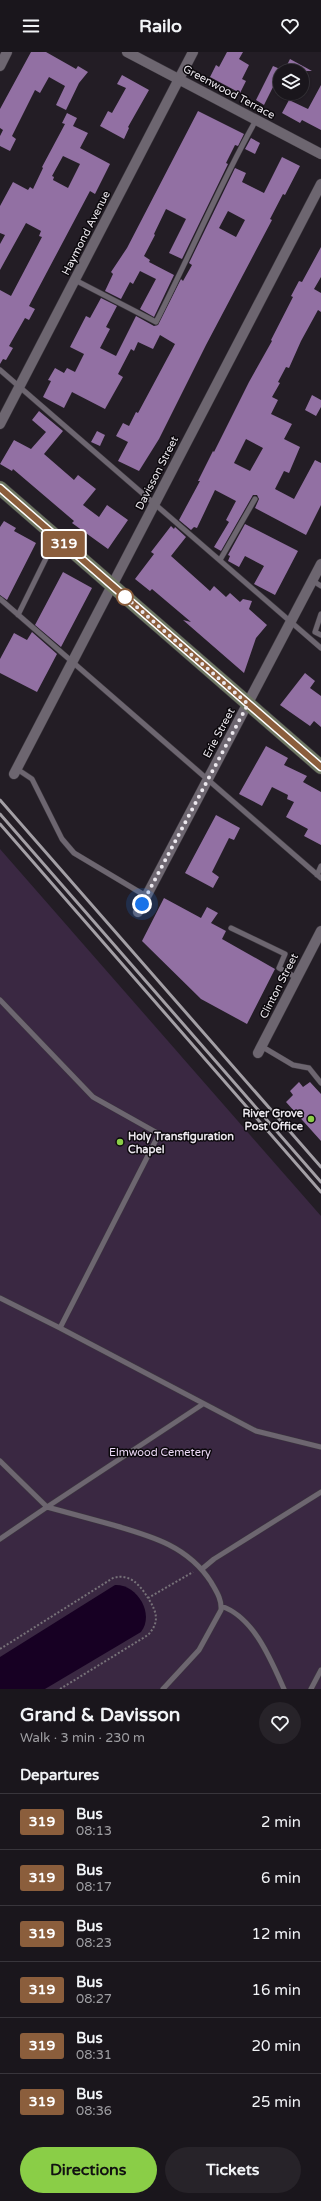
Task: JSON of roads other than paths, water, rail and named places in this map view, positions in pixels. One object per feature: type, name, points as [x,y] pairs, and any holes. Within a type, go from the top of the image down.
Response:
[{"type":"main road","points":[[0,488],[321,767]]},
{"type":"street","points":[[0,66],[7,52]]},
{"type":"street","name":"Greenwood Terrace","points":[[127,52],[321,154]]},
{"type":"street","name":"Haymond Avenue","points":[[0,422],[193,52]]},
{"type":"street","name":"Davisson Street","points":[[15,771],[321,184]]},
{"type":"street","name":"Erie Street","points":[[138,912],[291,622],[317,583],[321,564]]},
{"type":"street","name":"Clinton Street","points":[[260,1050],[321,931]]},
{"type":"lane","points":[[74,280],[156,322],[194,246],[228,170],[256,120]]},
{"type":"lane","points":[[0,370],[321,648]]},
{"type":"lane","points":[[220,560],[256,499]]},
{"type":"lane","points":[[18,615],[57,538]]},
{"type":"lane","points":[[0,599],[319,877]]},
{"type":"lane","points":[[321,614],[315,632],[321,635]]},
{"type":"lane","points":[[15,771],[32,779],[62,839],[74,853],[146,896]]},
{"type":"lane","points":[[319,877],[321,866]]},
{"type":"lane","points":[[231,928],[285,954],[279,968],[297,978]]},
{"type":"lane","points":[[0,1000],[93,1097],[159,1134],[60,1328]]},
{"type":"lane","points":[[260,1050],[293,1064],[309,1068],[321,1083]]},
{"type":"lane","points":[[0,1298],[256,1431],[321,1447]]},
{"type":"lane","points":[[0,1539],[203,1404]]},
{"type":"lane","points":[[0,1461],[47,1507],[158,1539],[179,1549],[201,1568],[218,1595],[221,1606],[203,1643],[163,1689]]},
{"type":"lane","points":[[201,1568],[321,1492]]},
{"type":"lane","points":[[221,1606],[236,1615],[262,1644],[273,1663],[284,1689]]},
{"type":"lane","points":[[311,1689],[321,1670]]},
{"type":"railway","points":[[0,800],[321,1167]]},
{"type":"railway","points":[[0,814],[321,1182]]},
{"type":"railway","points":[[0,824],[321,1192]]},
{"type":"place","name":"River Grove Post Office","points":[[311,1119]]},
{"type":"place","name":"Holy Transfiguration Chapel","points":[[120,1142]]},
{"type":"park label","name":"Elmwood Cemetery","points":[[160,1452]]}]
